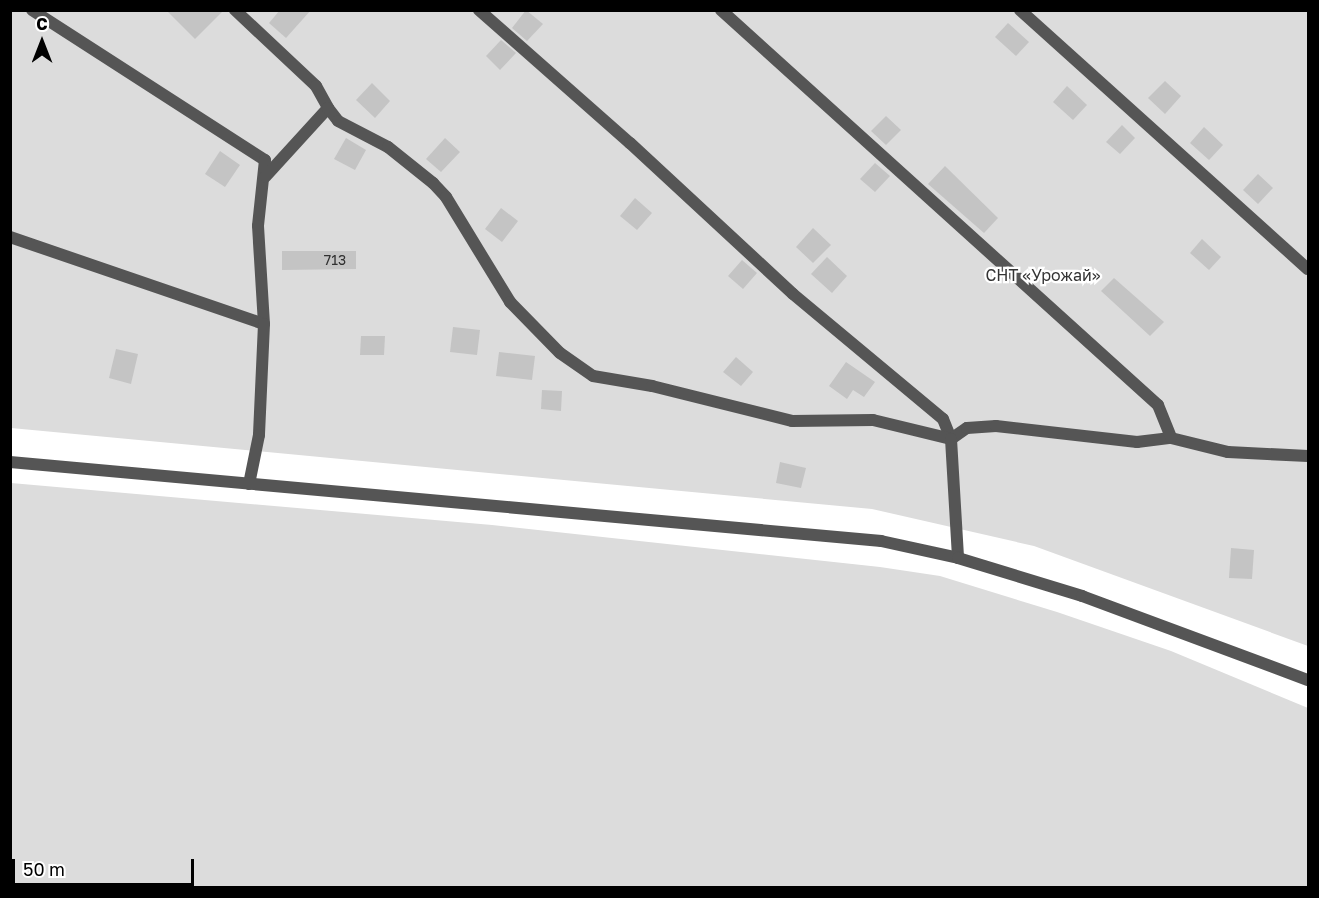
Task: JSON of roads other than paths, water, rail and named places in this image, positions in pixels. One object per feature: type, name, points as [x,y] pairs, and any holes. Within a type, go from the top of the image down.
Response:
[{"type":"street","points":[[32,10],[265,160],[258,226],[264,324],[260,435],[249,484]]},
{"type":"street","points":[[235,10],[316,86],[328,108],[338,120],[388,147],[433,183],[446,197],[510,302],[560,352],[593,376],[652,386],[792,422],[873,420],[951,439],[967,428],[996,426],[1137,442],[1171,438],[1228,452],[1308,456]]},
{"type":"street","points":[[479,10],[630,143],[793,294],[943,419],[951,439],[958,558]]},
{"type":"street","points":[[721,10],[1158,405],[1171,438]]},
{"type":"street","points":[[1020,10],[1308,270]]},
{"type":"street","points":[[263,180],[328,108]]},
{"type":"street","points":[[10,237],[264,324]]},
{"type":"street","points":[[10,462],[881,541],[958,558],[1082,596],[1308,680]]},
{"type":"park label","name":"СНТ «Урожай»","points":[[1043,275]]}]
